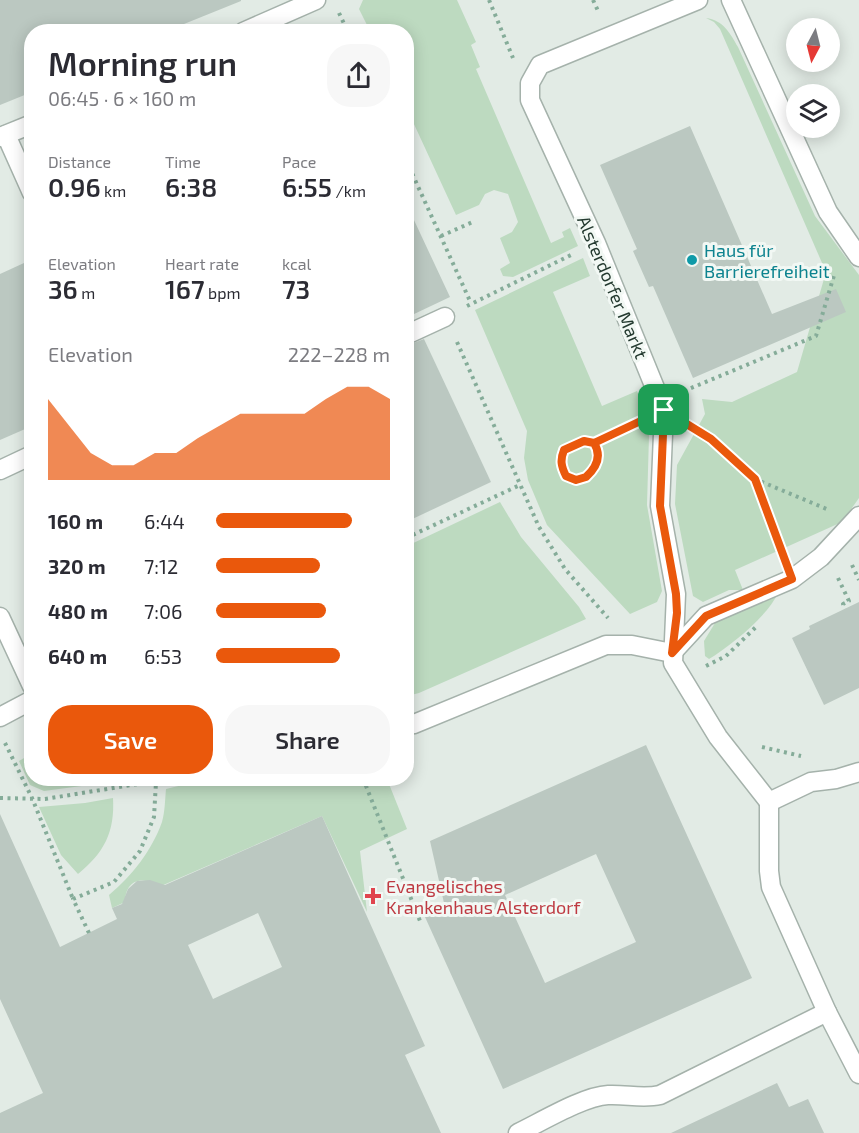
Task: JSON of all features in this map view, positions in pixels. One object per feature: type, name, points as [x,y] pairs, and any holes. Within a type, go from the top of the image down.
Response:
[{"type":"street","points":[[261,24],[316,0]]},
{"type":"street","points":[[530,100],[530,83],[540,65],[698,0]]},
{"type":"street","points":[[731,0],[828,212],[859,257]]},
{"type":"street","name":"Alsterdorfer Markt","points":[[530,100],[596,243],[662,405],[660,506],[676,594],[677,613],[672,653],[676,672],[718,737],[769,802]]},
{"type":"street","points":[[24,127],[3,136],[24,177]]},
{"type":"street","points":[[414,331],[445,317]]},
{"type":"street","points":[[0,470],[24,459]]},
{"type":"street","points":[[414,724],[606,645],[632,645],[672,653],[706,616],[792,579],[820,557],[859,516]]},
{"type":"street","points":[[0,617],[24,669]]},
{"type":"street","points":[[0,717],[24,704]]},
{"type":"street","points":[[859,772],[811,782],[769,802],[771,887],[827,1012],[859,1074]]},
{"type":"street","points":[[518,1133],[592,1098],[608,1095],[647,1098],[660,1095],[827,1012]]},
{"type":"path","points":[[489,0],[530,100]]},
{"type":"path","points":[[414,177],[472,304]]},
{"type":"path","points":[[441,236],[475,221]]},
{"type":"path","points":[[594,443],[598,450],[598,461],[593,470],[586,477],[576,480],[566,476],[561,458],[564,450],[584,441],[594,443],[662,405],[816,336],[846,237]]},
{"type":"path","points":[[596,243],[445,317],[539,527],[565,569],[632,645]]},
{"type":"path","points":[[662,405],[711,439],[755,479],[827,510],[859,516]]},
{"type":"path","points":[[755,479],[792,579]]},
{"type":"path","points":[[414,534],[520,485]]},
{"type":"path","points":[[838,579],[849,602],[843,604],[845,609]]},
{"type":"path","points":[[676,672],[702,668],[726,656],[759,624]]},
{"type":"path","points":[[4,741],[24,782]]},
{"type":"path","points":[[757,743],[762,748],[807,757]]},
{"type":"path","points":[[26,786],[90,933]]},
{"type":"path","points":[[0,798],[45,799],[130,786]]},
{"type":"path","points":[[74,899],[114,882],[140,851],[153,817],[156,786]]},
{"type":"path","points":[[366,786],[420,921]]},
{"type":"green space","points":[[363,0],[457,0],[476,42],[471,45],[480,67],[476,69],[551,243],[564,237],[562,232],[570,228],[578,246],[513,277],[503,276],[500,269],[510,263],[500,238],[512,232],[518,222],[508,194],[494,190],[485,194],[479,205],[456,215],[414,124],[414,24],[366,24],[359,9]]},
{"type":"green space","points":[[706,18],[721,24],[738,47],[815,216],[859,275],[859,498],[842,522],[735,570],[743,590],[729,590],[703,602],[693,596],[675,504],[677,465],[705,414],[702,399],[732,402],[797,372],[826,272],[720,29]]},
{"type":"green space","points":[[583,258],[590,276],[553,292],[602,406],[637,391],[647,416],[649,436],[647,505],[662,591],[657,602],[630,614],[547,525],[528,480],[524,458],[527,431],[475,310]]},
{"type":"green space","points":[[500,502],[521,537],[579,607],[586,619],[414,694],[414,543]]},
{"type":"green space","points":[[778,593],[766,612],[747,630],[709,659],[705,656],[704,641],[715,623]]},
{"type":"green space","points":[[24,758],[24,772],[19,761]]},
{"type":"green space","points":[[32,786],[82,786],[44,791]]},
{"type":"green space","points":[[178,786],[390,786],[407,829],[360,851],[367,912],[322,816],[161,886],[148,881],[137,881],[129,888],[125,902],[112,908],[109,895],[126,880],[140,862],[158,832],[163,818],[166,789]]},
{"type":"green space","points":[[113,798],[112,821],[106,841],[95,858],[78,874],[61,855],[39,807]]},
{"type":"building","points":[[0,0],[241,0],[184,24],[24,24],[24,95],[0,105]]},
{"type":"building","name":"Haus für Barrierefreiheit","points":[[690,126],[772,314],[836,289],[846,312],[693,378],[653,286],[649,287],[633,251],[637,249],[600,165]]},
{"type":"building","points":[[414,220],[450,297],[414,314]]},
{"type":"building","points":[[24,263],[24,430],[0,440],[0,274]]},
{"type":"building","points":[[424,339],[491,482],[414,518],[414,343]]},
{"type":"building","points":[[859,602],[859,688],[824,705],[792,638],[810,629],[809,626]]},
{"type":"building","points":[[646,745],[752,978],[503,1089],[425,917],[444,903],[430,841]],"holes":[[[596,854],[636,942],[545,983],[505,895]]]},
{"type":"building","points":[[0,814],[60,947],[117,919],[112,908],[122,904],[128,889],[137,881],[150,880],[165,885],[322,816],[425,1046],[405,1055],[441,1133],[0,1133],[0,1113],[43,1093],[0,999]],"holes":[[[258,913],[282,967],[213,999],[188,945]]]},
{"type":"building","points":[[777,1083],[789,1107],[808,1099],[824,1133],[671,1133]]},
{"type":"place","name":"Haus für Barrierefreiheit","points":[[692,260]]},
{"type":"place","name":"Evangelisches Krankenhaus Alsterdorf","points":[[373,896]]},
{"type":"route","points":[[664,410],[594,443],[584,441],[564,450],[561,458],[566,476],[576,480],[586,477],[598,461],[598,450],[594,443],[664,410],[711,439],[755,479],[792,579],[706,616],[672,653],[677,613],[676,594],[660,506],[664,410]]}]
